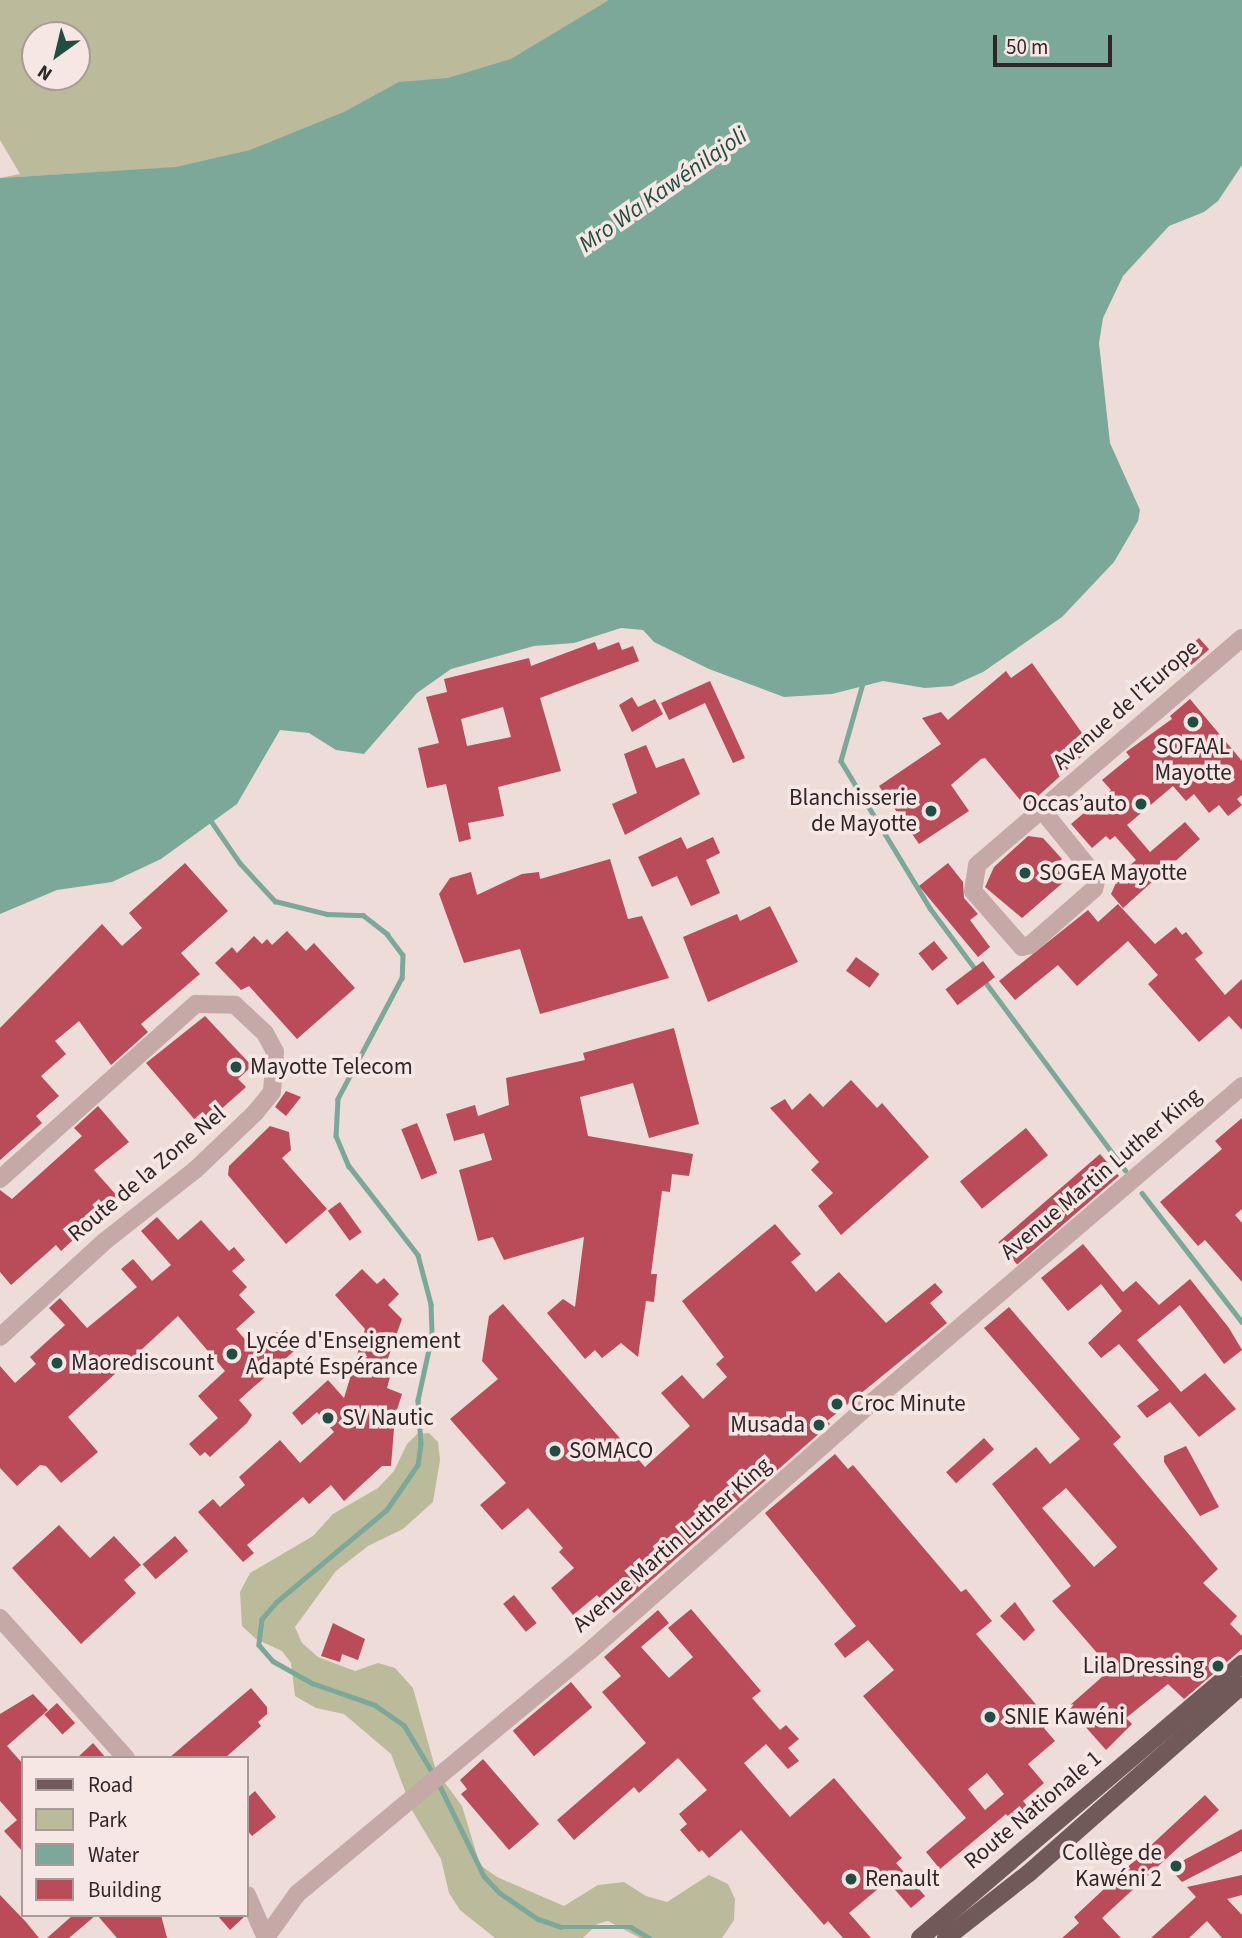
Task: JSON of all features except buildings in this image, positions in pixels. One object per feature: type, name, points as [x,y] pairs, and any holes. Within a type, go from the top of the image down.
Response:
[{"type":"main road","name":"Route Nationale 1","points":[[950,1932],[1242,1664]]},
{"type":"main road","name":"Route Nationale 1","points":[[920,1938],[950,1932],[1030,1873],[1242,1685]]},
{"type":"street","name":"Avenue de l’Europe","points":[[1042,810],[1097,878],[1094,889],[1030,945],[1022,947],[973,891],[972,877],[976,865],[1242,638]]},
{"type":"street","name":"Route de la Zone Nel","points":[[0,1179],[196,1004],[235,1005],[265,1033],[275,1052],[272,1092],[256,1112],[195,1170],[105,1241],[0,1337]]},
{"type":"street","name":"Avenue Martin Luther King","points":[[267,1937],[297,1894],[592,1649],[1242,1086]]},
{"type":"street","points":[[0,1618],[124,1756]]},
{"type":"street","points":[[248,1897],[267,1937]]},
{"type":"green space","points":[[0,0],[868,0],[704,136],[0,178],[20,174],[0,140]]},
{"type":"green space","points":[[429,1433],[438,1442],[440,1460],[433,1502],[403,1529],[368,1546],[336,1571],[295,1627],[302,1643],[318,1657],[355,1671],[378,1663],[395,1668],[413,1688],[436,1771],[462,1806],[480,1865],[497,1877],[564,1906],[598,1885],[624,1882],[646,1896],[667,1902],[709,1875],[728,1884],[735,1899],[734,1920],[722,1938],[640,1938],[608,1921],[597,1924],[583,1938],[495,1938],[460,1910],[449,1893],[441,1859],[413,1812],[391,1754],[344,1714],[316,1708],[295,1696],[291,1663],[282,1651],[256,1639],[242,1626],[240,1592],[250,1573],[313,1536],[333,1514],[378,1488],[394,1471],[407,1444],[417,1434]]},
{"type":"water","points":[[609,0],[1242,0],[1242,165],[1218,201],[1204,212],[1169,226],[1123,276],[1103,318],[1099,343],[1110,443],[1140,510],[1138,521],[1114,562],[1062,617],[983,672],[952,686],[925,688],[883,681],[832,694],[784,697],[709,669],[654,642],[643,630],[621,628],[574,643],[534,646],[451,669],[417,693],[364,754],[336,750],[309,733],[280,730],[237,804],[161,859],[112,882],[57,890],[0,914],[0,178],[176,167],[250,150],[344,112],[399,82],[448,78],[511,59]]},
{"type":"waterway","points":[[864,680],[841,761],[930,908],[976,970]]},
{"type":"waterway","name":"Mro Wa Kawénilajoli","points":[[209,818],[240,863],[275,901],[327,914],[363,915],[387,934],[403,955],[402,978],[338,1099],[336,1136],[349,1166],[418,1255],[431,1304],[432,1336],[418,1400],[421,1444],[418,1465],[387,1510],[277,1602],[262,1619],[259,1645],[273,1661],[312,1683],[375,1705],[404,1725],[434,1775]]},
{"type":"waterway","points":[[984,980],[1125,1170]]},
{"type":"waterway","points":[[1142,1193],[1242,1322]]},
{"type":"waterway","name":"Mro Wa Kawénilajoli","points":[[438,1782],[484,1876],[500,1893],[538,1919],[561,1927],[631,1927],[649,1938]]},
{"type":"place","name":"SOFAAL Mayotte","points":[[1193,722]]},
{"type":"place","name":"Occas’auto","points":[[1141,804]]},
{"type":"place","name":"Blanchisserie de Mayotte","points":[[931,811]]},
{"type":"place","name":"SOGEA Mayotte","points":[[1025,873]]},
{"type":"place","name":"Mayotte Telecom","points":[[236,1067]]},
{"type":"place","name":"Lycée d'Enseignement Adapté Espérance","points":[[232,1354]]},
{"type":"place","name":"Maorediscount","points":[[57,1363]]},
{"type":"place","name":"Croc Minute","points":[[837,1404]]},
{"type":"place","name":"SV Nautic","points":[[328,1418]]},
{"type":"place","name":"Musada","points":[[819,1425]]},
{"type":"place","name":"SOMACO","points":[[555,1451]]},
{"type":"place","name":"Lila Dressing","points":[[1218,1666]]},
{"type":"place","name":"SNIE Kawéni","points":[[990,1717]]},
{"type":"place","name":"Collège de Kawéni 2","points":[[1176,1866]]},
{"type":"place","name":"Renault","points":[[851,1879]]}]
